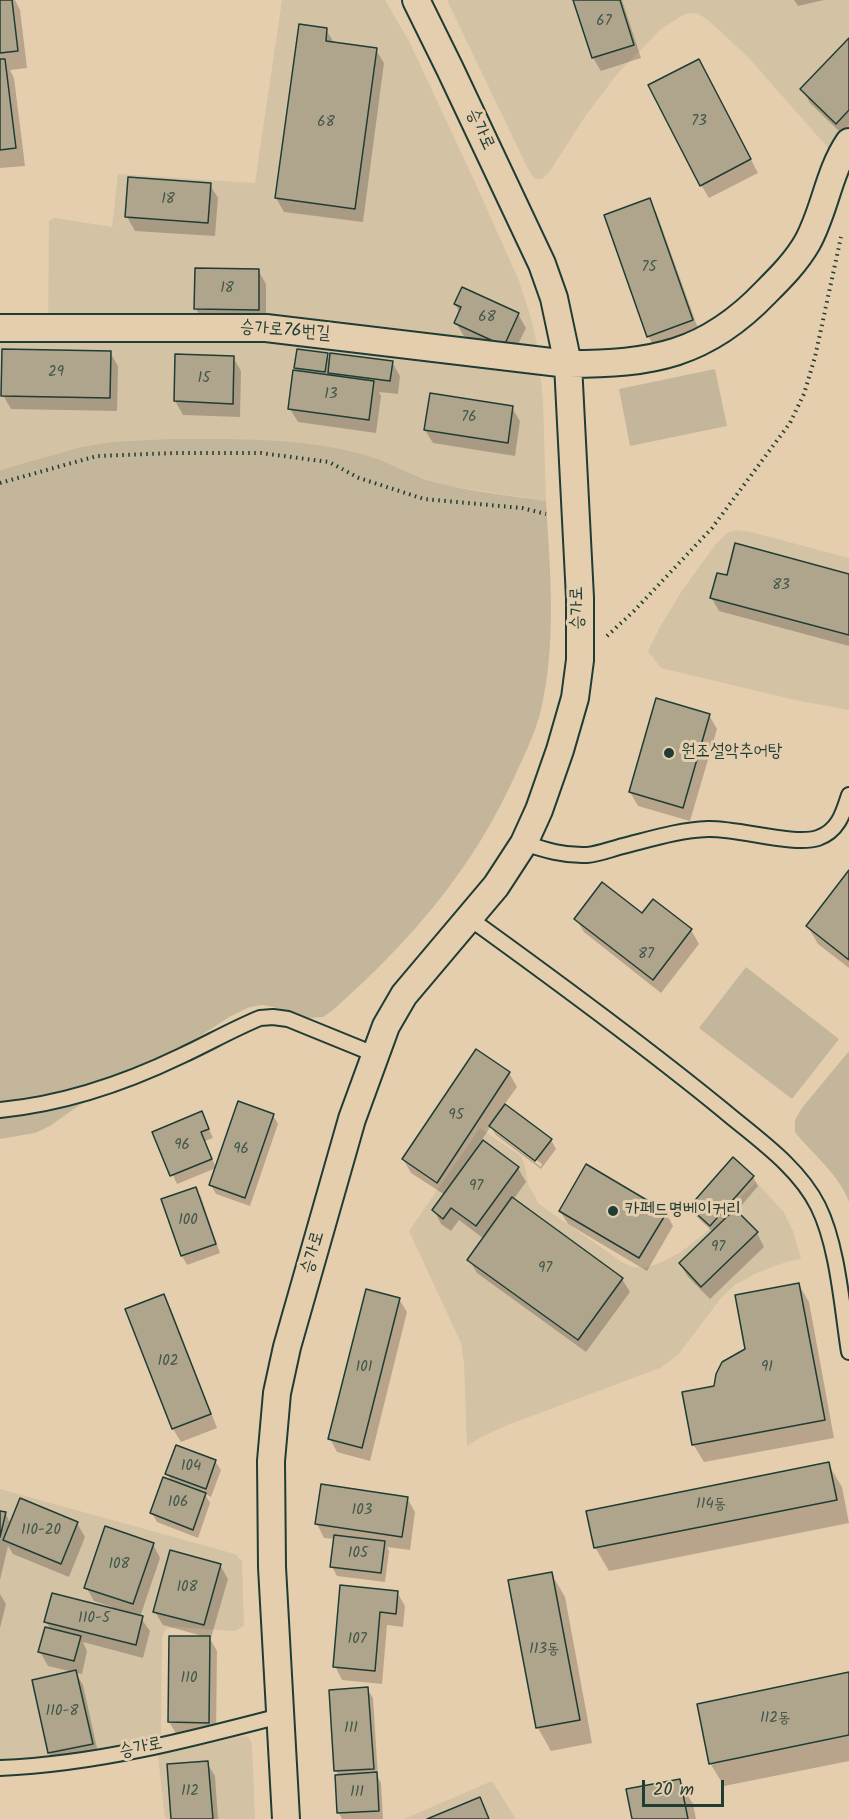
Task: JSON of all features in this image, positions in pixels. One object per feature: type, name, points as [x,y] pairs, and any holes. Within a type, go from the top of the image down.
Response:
[{"type":"street","name":"승가로","points":[[286,1819],[272,1568],[271,1461],[277,1393],[287,1347],[346,1141],[374,1054],[386,1026],[405,995],[496,886],[524,843],[539,810],[560,750],[574,698],[580,660],[580,598],[568,364],[555,298],[542,264],[416,0]]},
{"type":"street","points":[[568,364],[608,364],[668,356],[717,334],[751,308],[789,269],[807,243],[821,212],[840,155],[849,142]]},
{"type":"street","name":"승가로76번길","points":[[0,328],[266,328],[568,364]]},
{"type":"lane","points":[[524,843],[555,853],[581,855],[598,853],[679,832],[708,829],[736,830],[800,840],[816,838],[828,833],[839,823],[849,795]]},
{"type":"lane","points":[[469,918],[571,991],[693,1086],[785,1163],[805,1185],[818,1206],[828,1232],[849,1352]]},
{"type":"lane","points":[[0,1110],[39,1104],[110,1085],[180,1057],[260,1018],[288,1019],[374,1054]]},
{"type":"lane","name":"승가로","points":[[0,1768],[44,1766],[95,1759],[280,1716]]},
{"type":"path","points":[[580,660],[634,611],[712,528],[790,423],[804,394],[815,357],[843,226]]},
{"type":"path","points":[[0,483],[97,456],[261,453],[329,462],[359,478],[424,499],[522,508],[546,514]]},
{"type":"shaded area","points":[[282,0],[385,0],[409,41],[519,281],[530,315],[537,344],[543,401],[546,501],[448,486],[423,478],[112,442],[81,447],[0,470],[0,338],[48,338],[49,221],[55,218],[112,227],[118,174],[255,183]]},
{"type":"shaded area","points":[[447,0],[849,0],[849,124],[829,149],[747,56],[708,20],[697,13],[685,14],[662,28],[618,73],[586,115],[550,171],[542,179],[535,179],[528,169]]},
{"type":"shaded area","points":[[715,369],[727,426],[630,446],[619,389]]},
{"type":"shaded area","points":[[170,439],[266,440],[314,444],[369,456],[416,476],[454,487],[546,501],[551,632],[541,710],[528,747],[501,805],[461,870],[415,929],[362,984],[333,1010],[323,1017],[309,1018],[273,1007],[262,1005],[250,1007],[231,1016],[150,1068],[78,1106],[50,1126],[35,1133],[0,1139],[0,470],[81,447],[112,442]]},
{"type":"shaded area","points":[[737,530],[849,558],[849,710],[795,700],[661,668],[648,651],[683,589],[716,544],[727,533]]},
{"type":"shaded area","points":[[746,967],[839,1039],[792,1099],[699,1028]]},
{"type":"shaded area","points":[[849,1051],[849,1202],[839,1182],[795,1132],[795,1120],[802,1108]]},
{"type":"shaded area","points":[[480,1128],[521,1156],[528,1184],[539,1204],[622,1262],[633,1267],[645,1268],[681,1252],[705,1233],[756,1182],[783,1211],[793,1231],[801,1259],[757,1273],[736,1284],[721,1298],[678,1355],[660,1368],[510,1424],[467,1446],[464,1363],[461,1343],[409,1231]]},
{"type":"shaded area","points":[[0,1489],[235,1554],[242,1561],[244,1626],[235,1631],[175,1627],[166,1629],[162,1637],[161,1735],[79,1754],[0,1759]]},
{"type":"shaded area","points":[[242,1736],[249,1737],[252,1745],[255,1819],[165,1819],[158,1755]]},
{"type":"shaded area","points":[[492,1781],[516,1819],[404,1819]]},
{"type":"building","points":[[0,0],[12,0],[18,51],[0,53]]},
{"type":"building","points":[[573,0],[620,0],[634,45],[592,58]]},
{"type":"building","points":[[299,24],[327,28],[326,41],[377,48],[355,209],[275,198]]},
{"type":"building","points":[[849,38],[849,110],[836,124],[800,89]]},
{"type":"building","points":[[0,59],[5,59],[16,148],[0,150]]},
{"type":"building","points":[[699,59],[751,159],[700,186],[648,85]]},
{"type":"building","points":[[128,177],[211,183],[208,223],[125,217]]},
{"type":"building","points":[[650,198],[693,320],[647,337],[604,215]]},
{"type":"building","points":[[195,268],[259,269],[259,310],[194,309]]},
{"type":"building","points":[[462,287],[519,313],[504,346],[454,323],[461,307],[454,304]]},
{"type":"building","points":[[2,349],[111,351],[110,398],[1,396]]},
{"type":"building","points":[[297,349],[328,353],[325,372],[294,368]]},
{"type":"building","points":[[330,353],[393,361],[390,381],[328,373]]},
{"type":"building","points":[[175,354],[234,356],[233,404],[174,401]]},
{"type":"building","points":[[293,370],[374,381],[369,420],[288,409]]},
{"type":"building","points":[[430,393],[513,406],[508,443],[424,430]]},
{"type":"building","points":[[735,543],[849,574],[849,635],[710,598],[717,573],[727,575]]},
{"type":"building","name":"원조설악추어탕","points":[[656,698],[710,714],[683,808],[629,792]]},
{"type":"building","points":[[849,870],[849,960],[806,926]]},
{"type":"building","points":[[602,882],[642,913],[653,899],[692,929],[653,980],[574,919]]},
{"type":"building","points":[[476,1049],[510,1072],[437,1183],[402,1159]]},
{"type":"building","points":[[238,1101],[274,1114],[245,1198],[209,1185]]},
{"type":"building","points":[[505,1104],[552,1139],[535,1161],[489,1126]]},
{"type":"building","points":[[202,1111],[209,1129],[201,1132],[212,1159],[170,1176],[152,1132]]},
{"type":"building","points":[[483,1140],[519,1167],[476,1226],[451,1208],[443,1219],[432,1210]]},
{"type":"building","points":[[733,1157],[754,1176],[710,1226],[689,1207]]},
{"type":"building","name":"카페드명베이커리","points":[[586,1164],[667,1212],[639,1258],[559,1211]]},
{"type":"building","points":[[196,1187],[216,1244],[181,1256],[161,1199]]},
{"type":"building","points":[[512,1197],[623,1278],[578,1340],[467,1260]]},
{"type":"building","points":[[735,1209],[758,1232],[701,1287],[679,1263]]},
{"type":"building","points":[[799,1283],[825,1420],[692,1445],[682,1392],[714,1386],[716,1374],[722,1362],[745,1349],[735,1295]]},
{"type":"building","points":[[366,1289],[400,1298],[362,1448],[328,1439]]},
{"type":"building","points":[[164,1294],[211,1414],[172,1429],[125,1309]]},
{"type":"building","points":[[176,1445],[216,1460],[206,1489],[165,1474]]},
{"type":"building","points":[[829,1462],[837,1500],[594,1548],[586,1511]]},
{"type":"building","points":[[163,1477],[206,1493],[193,1530],[150,1513]]},
{"type":"building","points":[[321,1484],[408,1497],[402,1537],[315,1524]]},
{"type":"building","points":[[20,1498],[78,1522],[61,1564],[3,1540]]},
{"type":"building","points":[[0,1511],[6,1512],[0,1537]]},
{"type":"building","points":[[105,1526],[154,1543],[133,1604],[84,1588]]},
{"type":"building","points":[[334,1535],[385,1541],[381,1573],[330,1567]]},
{"type":"building","points":[[170,1550],[221,1564],[204,1625],[153,1612]]},
{"type":"building","points":[[552,1572],[580,1720],[536,1728],[508,1580]]},
{"type":"building","points":[[340,1585],[398,1591],[396,1614],[380,1612],[375,1671],[333,1667]]},
{"type":"building","points":[[52,1593],[143,1616],[136,1645],[44,1622]]},
{"type":"building","points":[[45,1627],[81,1636],[74,1661],[38,1652]]},
{"type":"building","points":[[169,1636],[210,1636],[209,1723],[168,1722]]},
{"type":"building","points":[[76,1670],[93,1744],[48,1753],[32,1680]]},
{"type":"building","points":[[849,1672],[849,1735],[709,1764],[697,1704]]},
{"type":"building","points":[[368,1687],[374,1769],[334,1771],[329,1690]]},
{"type":"building","points":[[208,1761],[213,1819],[171,1819],[167,1764]]},
{"type":"building","points":[[377,1772],[379,1811],[337,1813],[335,1775]]},
{"type":"building","points":[[680,1779],[688,1819],[632,1819],[626,1789]]},
{"type":"building","points":[[480,1797],[489,1819],[427,1819]]},
{"type":"place","name":"원조설악추어탕","points":[[669,753]]},
{"type":"place","name":"카페드명베이커리","points":[[613,1211]]}]
